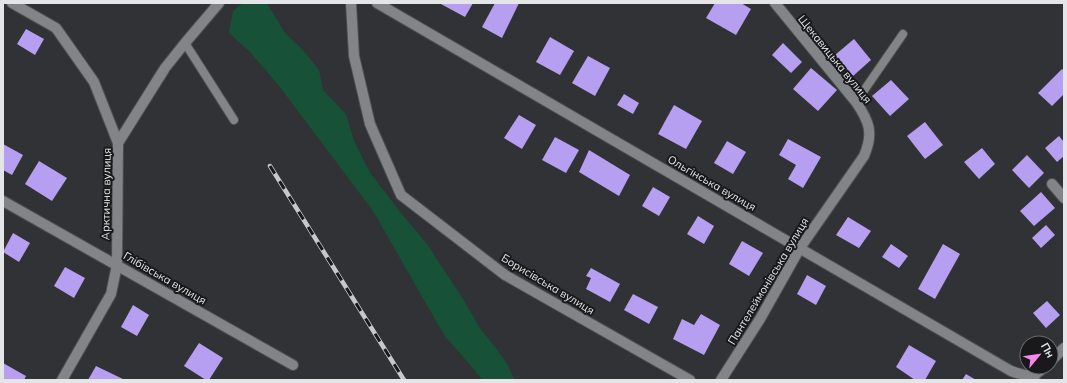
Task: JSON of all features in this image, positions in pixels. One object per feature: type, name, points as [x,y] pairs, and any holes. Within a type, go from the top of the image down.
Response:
[{"type":"street","points":[[12,3],[56,28],[94,82],[118,143]]},
{"type":"street","name":"Арктична вулиця","points":[[62,380],[111,294],[116,265],[118,143],[165,68],[219,3]]},
{"type":"street","name":"Борисівська вулиця","points":[[351,3],[354,56],[370,124],[401,195],[505,275],[690,380]]},
{"type":"street","name":"Ольгінська вулиця","points":[[377,3],[1011,371],[1032,377]]},
{"type":"street","name":"Щекавицька вулиця","points":[[775,3],[856,102],[868,123],[870,134]]},
{"type":"street","name":"Пантелеймонівська вулиця","points":[[721,380],[760,319],[800,248],[864,156],[869,145],[870,134]]},
{"type":"street","points":[[1052,184],[1064,198]]},
{"type":"street","name":"Глібівська вулиця","points":[[3,201],[293,365]]},
{"type":"lane","points":[[856,102],[903,34]]},
{"type":"lane","points":[[185,43],[234,120]]},
{"type":"green space","points":[[243,3],[267,3],[285,33],[303,50],[319,70],[323,90],[346,114],[354,141],[371,174],[427,244],[480,328],[505,360],[515,380],[483,380],[444,335],[373,211],[279,86],[249,51],[229,33],[233,11]]},
{"type":"building","points":[[439,3],[473,3],[465,17]]},
{"type":"building","points":[[495,3],[519,3],[502,38],[482,27]]},
{"type":"building","points":[[715,3],[741,3],[751,9],[736,35],[706,18]]},
{"type":"building","points":[[26,29],[44,39],[35,55],[17,44]]},
{"type":"building","points":[[550,37],[574,51],[560,75],[536,62]]},
{"type":"building","points":[[854,39],[871,60],[853,76],[835,55]]},
{"type":"building","points":[[783,43],[802,62],[791,73],[772,55]]},
{"type":"building","points":[[588,56],[610,68],[595,96],[572,83]]},
{"type":"building","points":[[811,68],[837,90],[818,111],[793,89]]},
{"type":"building","points":[[1062,69],[1064,71],[1064,94],[1052,106],[1038,93]]},
{"type":"building","points":[[891,80],[909,99],[890,116],[872,96]]},
{"type":"building","points":[[624,94],[639,103],[633,114],[617,105]]},
{"type":"building","points":[[674,105],[702,121],[686,149],[658,134]]},
{"type":"building","points":[[519,115],[536,125],[522,149],[504,138]]},
{"type":"building","points":[[925,122],[943,145],[925,159],[907,136]]},
{"type":"building","points":[[1059,136],[1064,142],[1064,156],[1057,162],[1045,148]]},
{"type":"building","points":[[555,137],[579,150],[566,173],[542,160]]},
{"type":"building","points":[[788,139],[821,157],[803,188],[788,179],[796,165],[779,155]]},
{"type":"building","points":[[727,141],[746,152],[733,174],[714,163]]},
{"type":"building","points":[[3,144],[23,155],[12,175],[3,170]]},
{"type":"building","points":[[982,148],[995,164],[979,179],[964,162]]},
{"type":"building","points":[[589,150],[630,175],[619,196],[579,172]]},
{"type":"building","points":[[1027,155],[1044,173],[1029,188],[1012,170]]},
{"type":"building","points":[[39,161],[67,178],[52,201],[25,184]]},
{"type":"building","points":[[653,187],[670,197],[659,216],[642,206]]},
{"type":"building","points":[[1041,192],[1055,208],[1034,226],[1020,211]]},
{"type":"building","points":[[698,216],[714,226],[704,244],[687,234]]},
{"type":"building","points":[[848,217],[871,231],[859,248],[836,235]]},
{"type":"building","points":[[1046,225],[1055,235],[1041,248],[1032,238]]},
{"type":"building","points":[[13,233],[30,243],[19,262],[3,252]]},
{"type":"building","points":[[742,241],[763,253],[749,276],[729,264]]},
{"type":"building","points":[[891,244],[908,256],[899,268],[882,257]]},
{"type":"building","points":[[943,244],[960,254],[935,299],[918,289]]},
{"type":"building","points":[[65,267],[85,278],[74,298],[54,286]]},
{"type":"building","points":[[591,268],[620,284],[610,302],[586,289],[591,278],[586,276]]},
{"type":"building","points":[[807,275],[826,286],[816,305],[797,294]]},
{"type":"building","points":[[633,294],[658,307],[649,324],[624,310]]},
{"type":"building","points":[[1047,301],[1060,315],[1046,328],[1033,313]]},
{"type":"building","points":[[133,305],[149,315],[137,336],[121,327]]},
{"type":"building","points":[[701,314],[720,325],[704,355],[673,339],[682,319],[694,325]]},
{"type":"building","points":[[199,343],[223,358],[209,380],[206,380],[184,366]]},
{"type":"building","points":[[909,345],[936,361],[925,380],[915,380],[896,367]]},
{"type":"building","points":[[3,363],[26,376],[24,380],[3,380]]},
{"type":"building","points":[[96,366],[125,380],[88,380]]},
{"type":"building","points":[[966,374],[976,380],[962,380]]},
{"type":"railway","points":[[270,166],[404,380]]}]
